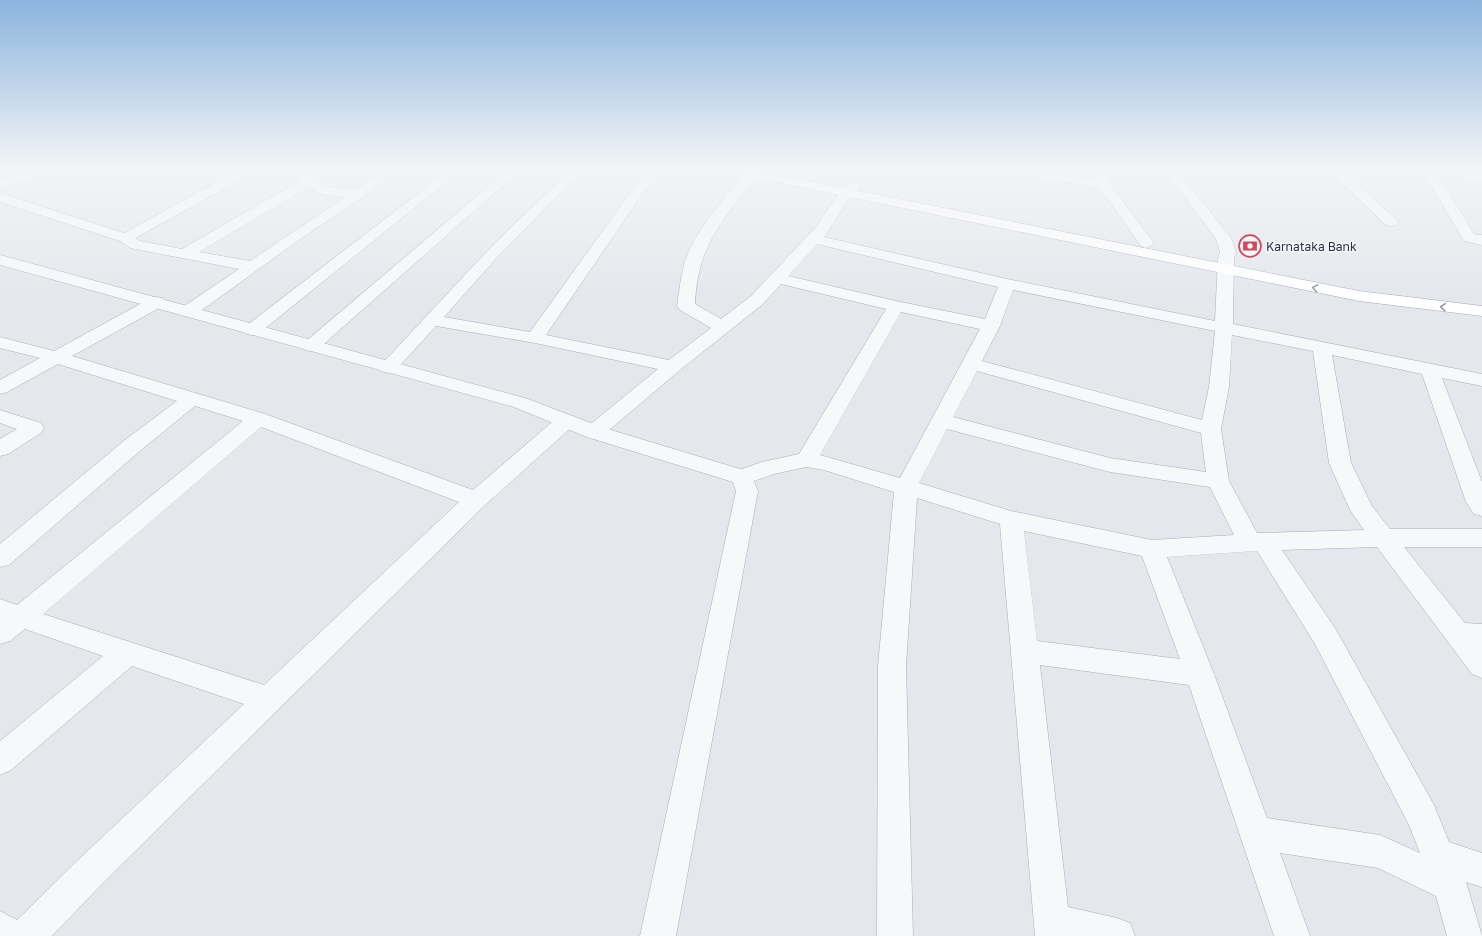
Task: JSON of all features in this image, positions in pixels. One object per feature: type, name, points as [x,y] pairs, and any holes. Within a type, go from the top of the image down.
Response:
[{"type":"main road","points":[[964,212],[1226,264],[1361,285],[1428,294],[1482,299]]},
{"type":"main road","points":[[975,212],[1146,243],[1359,296],[1482,311]]},
{"type":"street","points":[[45,212],[125,238],[135,246],[251,266]]},
{"type":"street","points":[[125,238],[173,212]]},
{"type":"street","points":[[184,254],[257,212]]},
{"type":"street","points":[[189,311],[251,266],[331,212]]},
{"type":"street","points":[[252,330],[402,212]]},
{"type":"street","points":[[311,346],[466,212]]},
{"type":"street","points":[[388,367],[496,250],[535,212]]},
{"type":"street","points":[[535,338],[623,212]]},
{"type":"street","points":[[721,212],[698,248],[687,286],[686,306],[722,327]]},
{"type":"street","points":[[594,432],[673,366],[757,300],[822,230],[835,212]]},
{"type":"street","points":[[1123,212],[1146,243]]},
{"type":"street","points":[[1202,212],[1222,238],[1228,252],[1219,386],[1212,429],[1218,481],[1257,543],[1325,636],[1422,816],[1444,870],[1465,936]]},
{"type":"street","points":[[1380,212],[1391,222]]},
{"type":"street","points":[[1453,212],[1469,238],[1482,240]]},
{"type":"street","points":[[814,239],[1006,284],[1482,380]]},
{"type":"street","points":[[2,262],[157,302],[252,330],[521,403],[594,432],[742,477],[770,467],[806,460],[826,463],[1011,519],[1152,549],[1383,538],[1482,538]]},
{"type":"street","points":[[778,278],[896,306],[991,326]]},
{"type":"street","points":[[895,936],[892,666],[906,487],[991,326],[1006,284]]},
{"type":"street","points":[[0,388],[157,302]]},
{"type":"street","points":[[806,460],[896,306]]},
{"type":"street","points":[[432,320],[535,338],[673,366]]},
{"type":"street","points":[[0,342],[161,388],[258,419],[476,500]]},
{"type":"street","points":[[1322,348],[1340,463],[1362,510],[1383,538],[1470,634],[1482,666]]},
{"type":"street","points":[[972,364],[1212,429]]},
{"type":"street","points":[[1430,370],[1478,502],[1482,508]]},
{"type":"street","points":[[0,558],[133,446],[192,399]]},
{"type":"street","points":[[0,416],[34,428],[0,449]]},
{"type":"street","points":[[7,620],[258,419]]},
{"type":"street","points":[[27,936],[90,872],[476,500],[566,420]]},
{"type":"street","points":[[942,421],[1110,465],[1218,481]]},
{"type":"street","points":[[658,936],[747,491],[746,484],[742,477]]},
{"type":"street","points":[[1011,519],[1053,929],[1117,936]]},
{"type":"street","points":[[1152,549],[1200,674],[1292,936]]},
{"type":"street","points":[[7,620],[128,652],[270,700]]},
{"type":"street","points":[[1024,651],[1200,674]]},
{"type":"street","points":[[0,760],[128,652]]},
{"type":"street","points":[[1256,833],[1380,852],[1444,870],[1482,870]]},
{"type":"street","points":[[0,929],[9,936]]},
{"type":"place","name":"Karnataka Bank","points":[[1250,246]]}]
